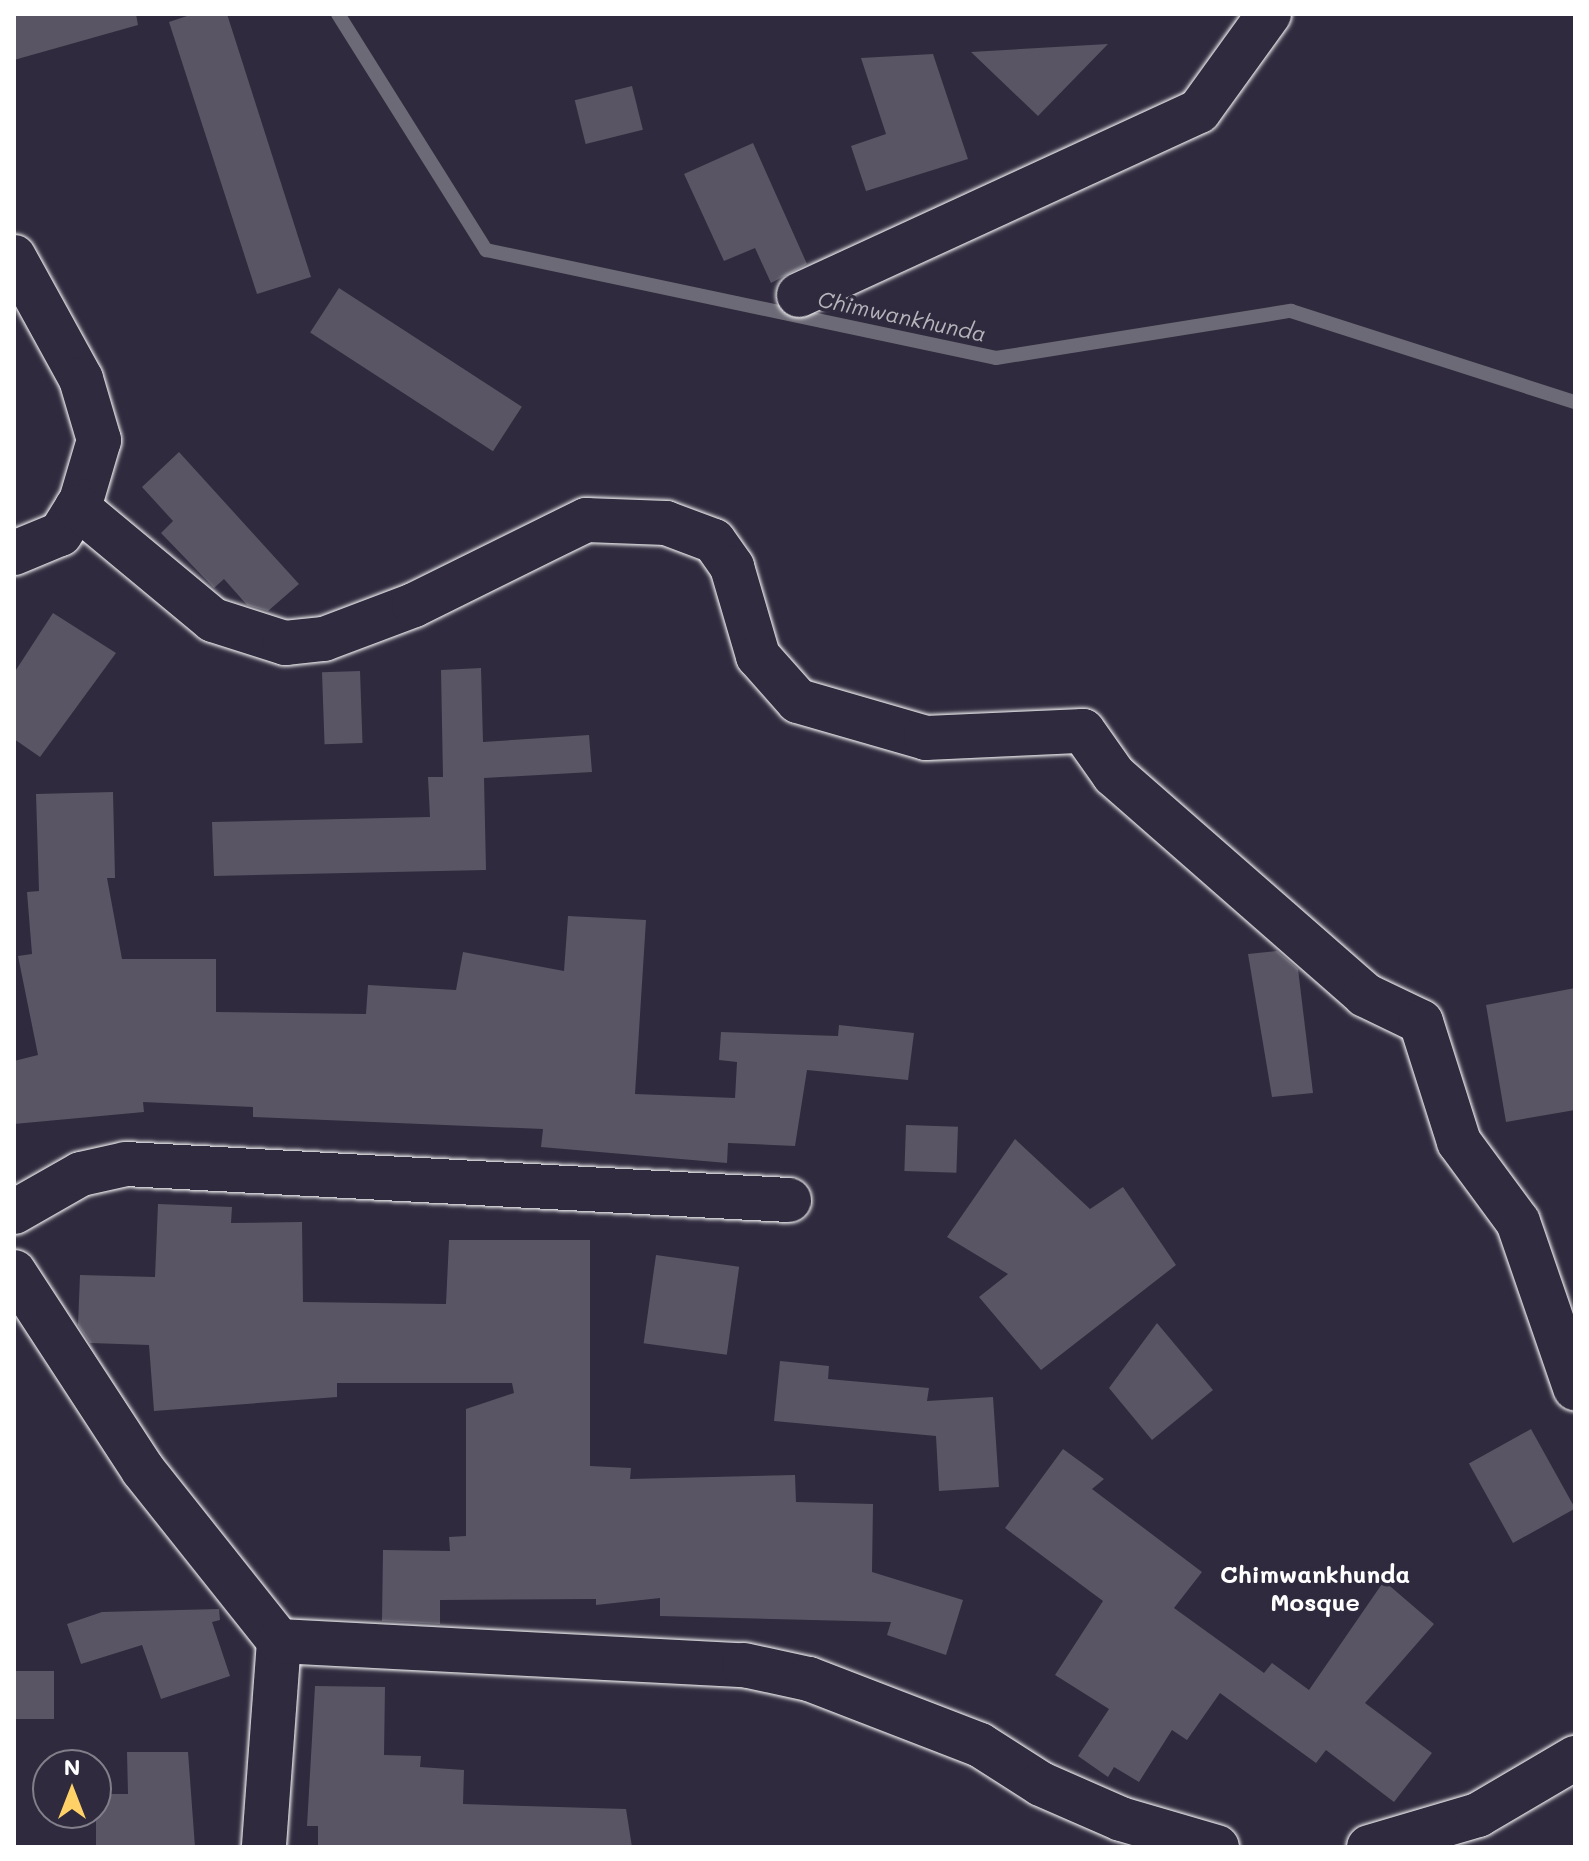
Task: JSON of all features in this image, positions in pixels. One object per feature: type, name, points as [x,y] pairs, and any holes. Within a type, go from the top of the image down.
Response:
[{"type":"street","points":[[799,295],[1199,111],[1269,14]]},
{"type":"street","points":[[14,257],[81,379],[99,440],[77,507],[60,534],[14,553]]},
{"type":"street","points":[[77,507],[213,620],[285,643],[324,639],[414,605],[586,520],[666,523],[714,541],[732,567],[758,656],[798,701],[926,738],[1083,731],[1114,775],[1365,995],[1421,1022],[1459,1142],[1518,1222],[1575,1388]]},
{"type":"street","points":[[14,1212],[81,1174],[126,1164],[789,1200]]},
{"type":"street","points":[[14,1272],[143,1470],[279,1641],[264,1847]]},
{"type":"street","points":[[279,1641],[744,1665],[809,1679],[980,1745],[1041,1784],[1121,1819],[1217,1847]]},
{"type":"street","points":[[1369,1847],[1478,1815],[1575,1758]]},
{"type":"building","points":[[14,14],[136,14],[138,25],[14,60]]},
{"type":"building","points":[[193,14],[227,14],[311,277],[257,294],[169,22]]},
{"type":"building","points":[[1108,44],[1038,116],[971,52]]},
{"type":"building","points":[[933,54],[968,159],[866,191],[851,146],[886,134],[861,58]]},
{"type":"building","points":[[632,86],[643,130],[586,144],[575,100]]},
{"type":"building","points":[[753,143],[807,264],[771,283],[755,248],[724,261],[684,174]]},
{"type":"building","points":[[339,288],[522,407],[493,451],[310,332]]},
{"type":"building","points":[[179,452],[299,584],[268,611],[247,605],[224,579],[214,588],[161,533],[173,521],[142,487]]},
{"type":"building","points":[[53,613],[116,653],[40,757],[14,739],[14,673]]},
{"type":"building","points":[[481,668],[483,742],[589,735],[592,772],[484,778],[486,870],[214,876],[212,822],[430,817],[428,777],[443,777],[441,670]]},
{"type":"building","points":[[360,671],[363,743],[325,744],[322,672]]},
{"type":"building","points":[[113,792],[115,878],[107,878],[122,959],[216,959],[216,1012],[366,1014],[368,985],[456,990],[463,952],[564,971],[568,916],[646,920],[635,1094],[735,1098],[737,1062],[719,1060],[721,1032],[838,1036],[839,1025],[914,1033],[908,1080],[807,1070],[795,1146],[728,1143],[727,1163],[541,1147],[543,1129],[253,1117],[253,1107],[143,1102],[144,1112],[14,1124],[14,1061],[38,1055],[18,956],[32,954],[27,892],[39,891],[36,794]]},
{"type":"building","points":[[1277,951],[1298,969],[1313,1093],[1272,1097],[1248,954]]},
{"type":"building","points":[[1575,988],[1575,1110],[1506,1122],[1486,1005]]},
{"type":"building","points":[[906,1125],[958,1127],[956,1173],[904,1171]]},
{"type":"building","points":[[1015,1139],[1090,1209],[1123,1187],[1176,1265],[1041,1370],[979,1297],[1008,1274],[947,1237]]},
{"type":"building","points":[[158,1204],[232,1207],[231,1223],[302,1222],[303,1302],[446,1304],[449,1240],[590,1240],[590,1466],[631,1468],[630,1479],[795,1475],[796,1502],[873,1504],[872,1572],[963,1600],[946,1655],[887,1635],[891,1622],[660,1616],[660,1598],[596,1605],[596,1599],[440,1600],[440,1624],[382,1621],[383,1550],[450,1551],[449,1537],[466,1536],[466,1409],[514,1393],[512,1383],[337,1383],[337,1397],[154,1411],[149,1345],[90,1343],[78,1325],[80,1275],[155,1277]]},
{"type":"building","points":[[656,1255],[739,1267],[727,1355],[644,1343]]},
{"type":"building","points":[[1157,1323],[1213,1390],[1152,1440],[1109,1388]]},
{"type":"building","points":[[780,1361],[829,1366],[828,1379],[929,1388],[927,1401],[993,1397],[999,1487],[939,1491],[936,1436],[774,1421]]},
{"type":"building","points":[[1531,1429],[1575,1509],[1513,1543],[1469,1463]]},
{"type":"building","points":[[1063,1449],[1104,1479],[1092,1489],[1202,1572],[1174,1608],[1264,1673],[1272,1663],[1309,1690],[1384,1581],[1434,1624],[1365,1703],[1432,1753],[1394,1802],[1326,1750],[1316,1763],[1220,1693],[1187,1740],[1172,1730],[1139,1782],[1114,1767],[1108,1777],[1078,1756],[1109,1709],[1055,1675],[1103,1601],[1005,1528]]},
{"type":"building","points":[[219,1609],[220,1620],[212,1622],[230,1676],[161,1699],[142,1645],[81,1664],[67,1624],[102,1612]]},
{"type":"building","points":[[14,1671],[54,1671],[54,1719],[14,1719]]},
{"type":"building","points":[[315,1686],[385,1687],[384,1755],[421,1756],[420,1767],[464,1770],[463,1804],[626,1809],[632,1847],[318,1847],[318,1826],[307,1826]]},
{"type":"building","points":[[127,1752],[188,1752],[195,1847],[96,1847],[96,1829],[112,1829],[112,1794],[128,1794]]},
{"type":"waterway","name":"Chimwankhunda","points":[[338,14],[486,250],[996,358],[1291,311],[1575,402]]},
{"type":"district","name":"Chimwankhunda Mosque","points":[[1315,1588]]}]
